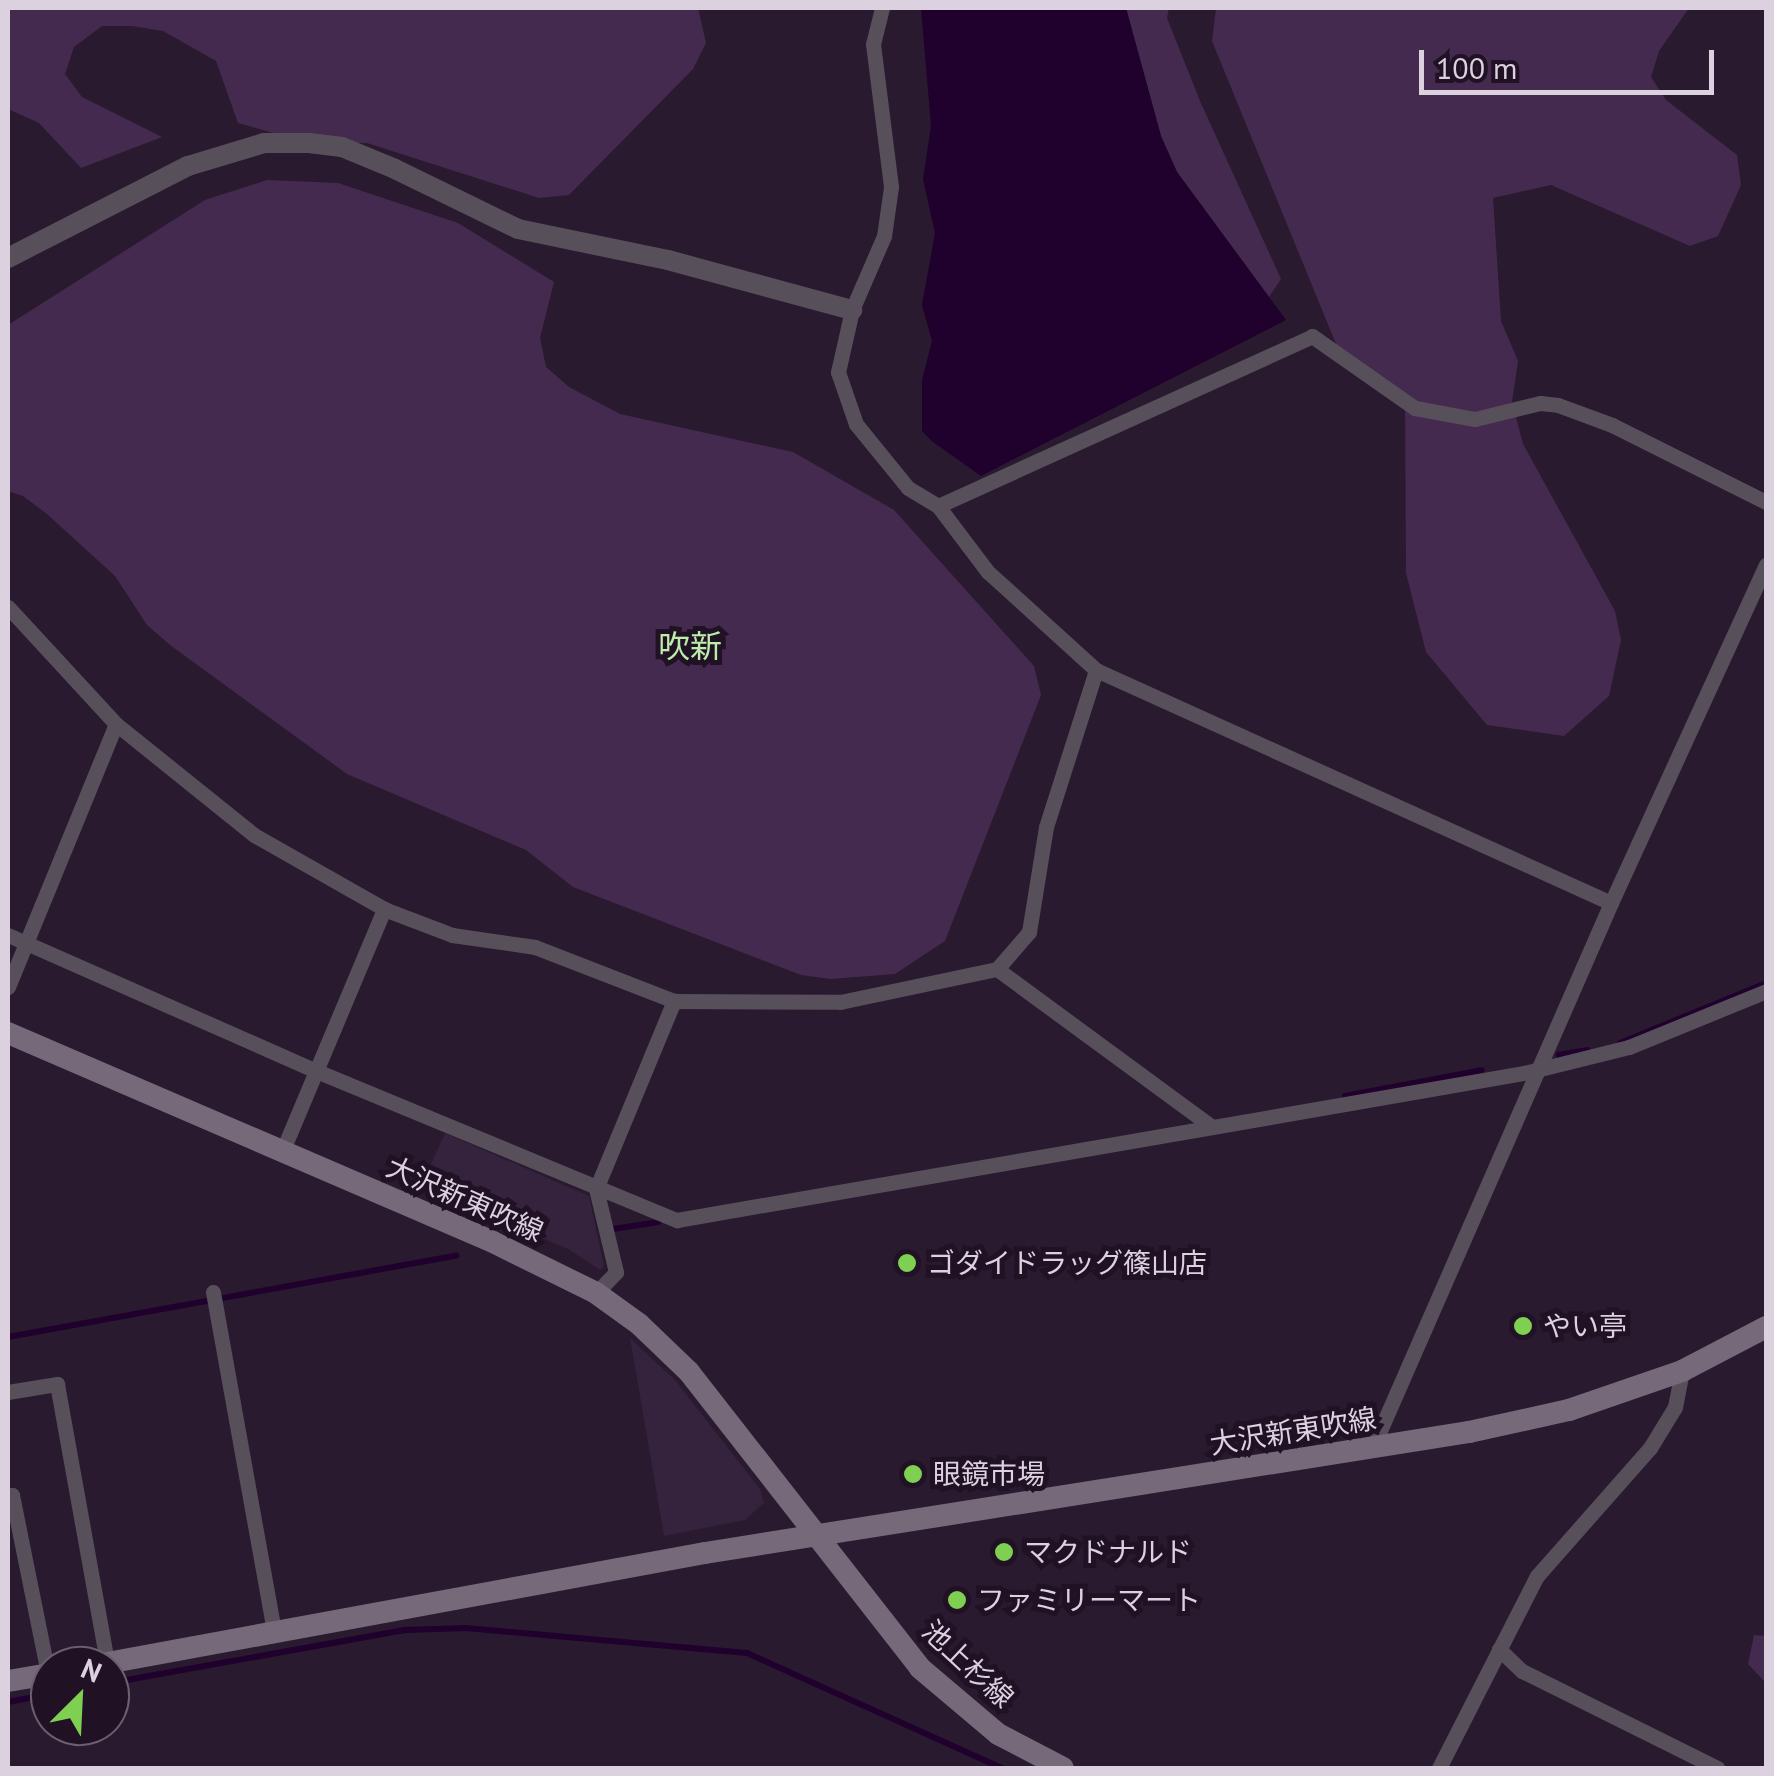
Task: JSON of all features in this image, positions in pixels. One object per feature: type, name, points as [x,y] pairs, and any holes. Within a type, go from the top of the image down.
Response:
[{"type":"main road","name":"大沢新東吹線","points":[[8,1033],[492,1242],[596,1293],[638,1324],[689,1372],[812,1536]]},
{"type":"main road","name":"大沢新東吹線","points":[[130,1659],[812,1536],[1372,1449],[1569,1410],[1682,1372],[1766,1327]]},
{"type":"main road","name":"池上杉線","points":[[812,1536],[920,1668],[998,1734],[1063,1768]]},
{"type":"street","points":[[882,8],[873,44],[891,187],[884,236],[852,310],[838,372],[856,424],[908,488],[938,506],[988,572],[1096,670],[1611,903]]},
{"type":"street","points":[[8,258],[188,166],[264,143],[309,143],[342,147],[395,169],[518,230],[668,260],[852,310]]},
{"type":"street","points":[[938,506],[1312,336],[1415,408],[1475,419],[1540,404],[1558,405],[1612,425],[1766,502]]},
{"type":"street","points":[[1372,1449],[1611,903],[1766,566]]},
{"type":"street","points":[[8,608],[116,724],[254,836],[384,910],[452,934],[535,947],[674,1001],[840,1002],[997,969],[1029,932],[1046,827],[1096,670]]},
{"type":"street","points":[[8,987],[116,724]]},
{"type":"street","points":[[282,1152],[384,910]]},
{"type":"street","points":[[8,934],[314,1070],[676,1220],[1541,1067],[1629,1046],[1766,991]]},
{"type":"street","points":[[997,969],[1212,1127]]},
{"type":"street","points":[[596,1293],[616,1272],[596,1189],[674,1001]]},
{"type":"street","points":[[214,1292],[274,1630]]},
{"type":"street","points":[[1439,1768],[1537,1576],[1650,1448],[1676,1407],[1682,1372]]},
{"type":"street","points":[[8,1392],[57,1384],[96,1646]]},
{"type":"street","points":[[8,1496],[12,1495],[43,1646]]},
{"type":"street","points":[[1499,1649],[1522,1670],[1716,1768]]},
{"type":"shaded area","points":[[8,8],[698,8],[706,43],[693,69],[569,195],[539,198],[367,143],[309,143],[238,123],[216,61],[163,31],[132,26],[102,26],[74,47],[65,74],[82,97],[162,137],[81,168],[39,123],[8,109]]},
{"type":"shaded area","points":[[921,8],[1126,8],[1161,136],[1177,172],[1286,320],[981,476],[933,442],[922,431],[922,380],[932,341],[922,305],[935,233],[923,179],[931,126]]},
{"type":"shaded area","points":[[1126,8],[1169,8],[1167,18],[1200,101],[1281,279],[1269,297],[1177,172],[1161,136]]},
{"type":"shaded area","points":[[1216,8],[1689,8],[1659,51],[1651,77],[1666,100],[1737,155],[1741,185],[1718,236],[1690,246],[1551,185],[1493,198],[1501,321],[1518,361],[1512,402],[1523,444],[1615,611],[1621,640],[1609,696],[1564,736],[1487,725],[1426,652],[1406,573],[1405,395],[1343,361],[1212,41]]},
{"type":"shaded area","points":[[267,180],[338,183],[458,223],[554,282],[540,338],[546,367],[569,387],[620,414],[793,452],[894,510],[1034,666],[1041,695],[945,941],[895,974],[831,979],[801,975],[573,887],[526,850],[347,774],[170,645],[147,625],[115,576],[47,514],[23,496],[8,491],[8,325],[205,200]]},
{"type":"shaded area","points":[[445,1133],[589,1196],[604,1266],[600,1270],[568,1249],[421,1186]]},
{"type":"shaded area","points":[[630,1338],[675,1380],[760,1489],[764,1503],[745,1520],[664,1536]]},
{"type":"shaded area","points":[[1754,1635],[1766,1636],[1766,1683],[1748,1664]]},
{"type":"waterway","points":[[1620,1043],[1766,983]]},
{"type":"waterway","points":[[1559,1055],[1588,1050]]},
{"type":"waterway","points":[[1345,1096],[1482,1070]]},
{"type":"waterway","points":[[613,1229],[658,1222]]},
{"type":"waterway","points":[[8,1337],[457,1255]]},
{"type":"waterway","points":[[130,1679],[406,1630],[466,1628],[747,1653],[1002,1768]]},
{"type":"waterway","points":[[8,1702],[30,1698]]},
{"type":"place","name":"ゴダイドラッグ篠山店","points":[[907,1263]]},
{"type":"place","name":"やい亭","points":[[1523,1326]]},
{"type":"place","name":"眼鏡市場","points":[[913,1474]]},
{"type":"place","name":"マクドナルド","points":[[1004,1552]]},
{"type":"place","name":"ファミリーマート","points":[[957,1600]]},
{"type":"district","name":"吹新","points":[[690,646]]}]
